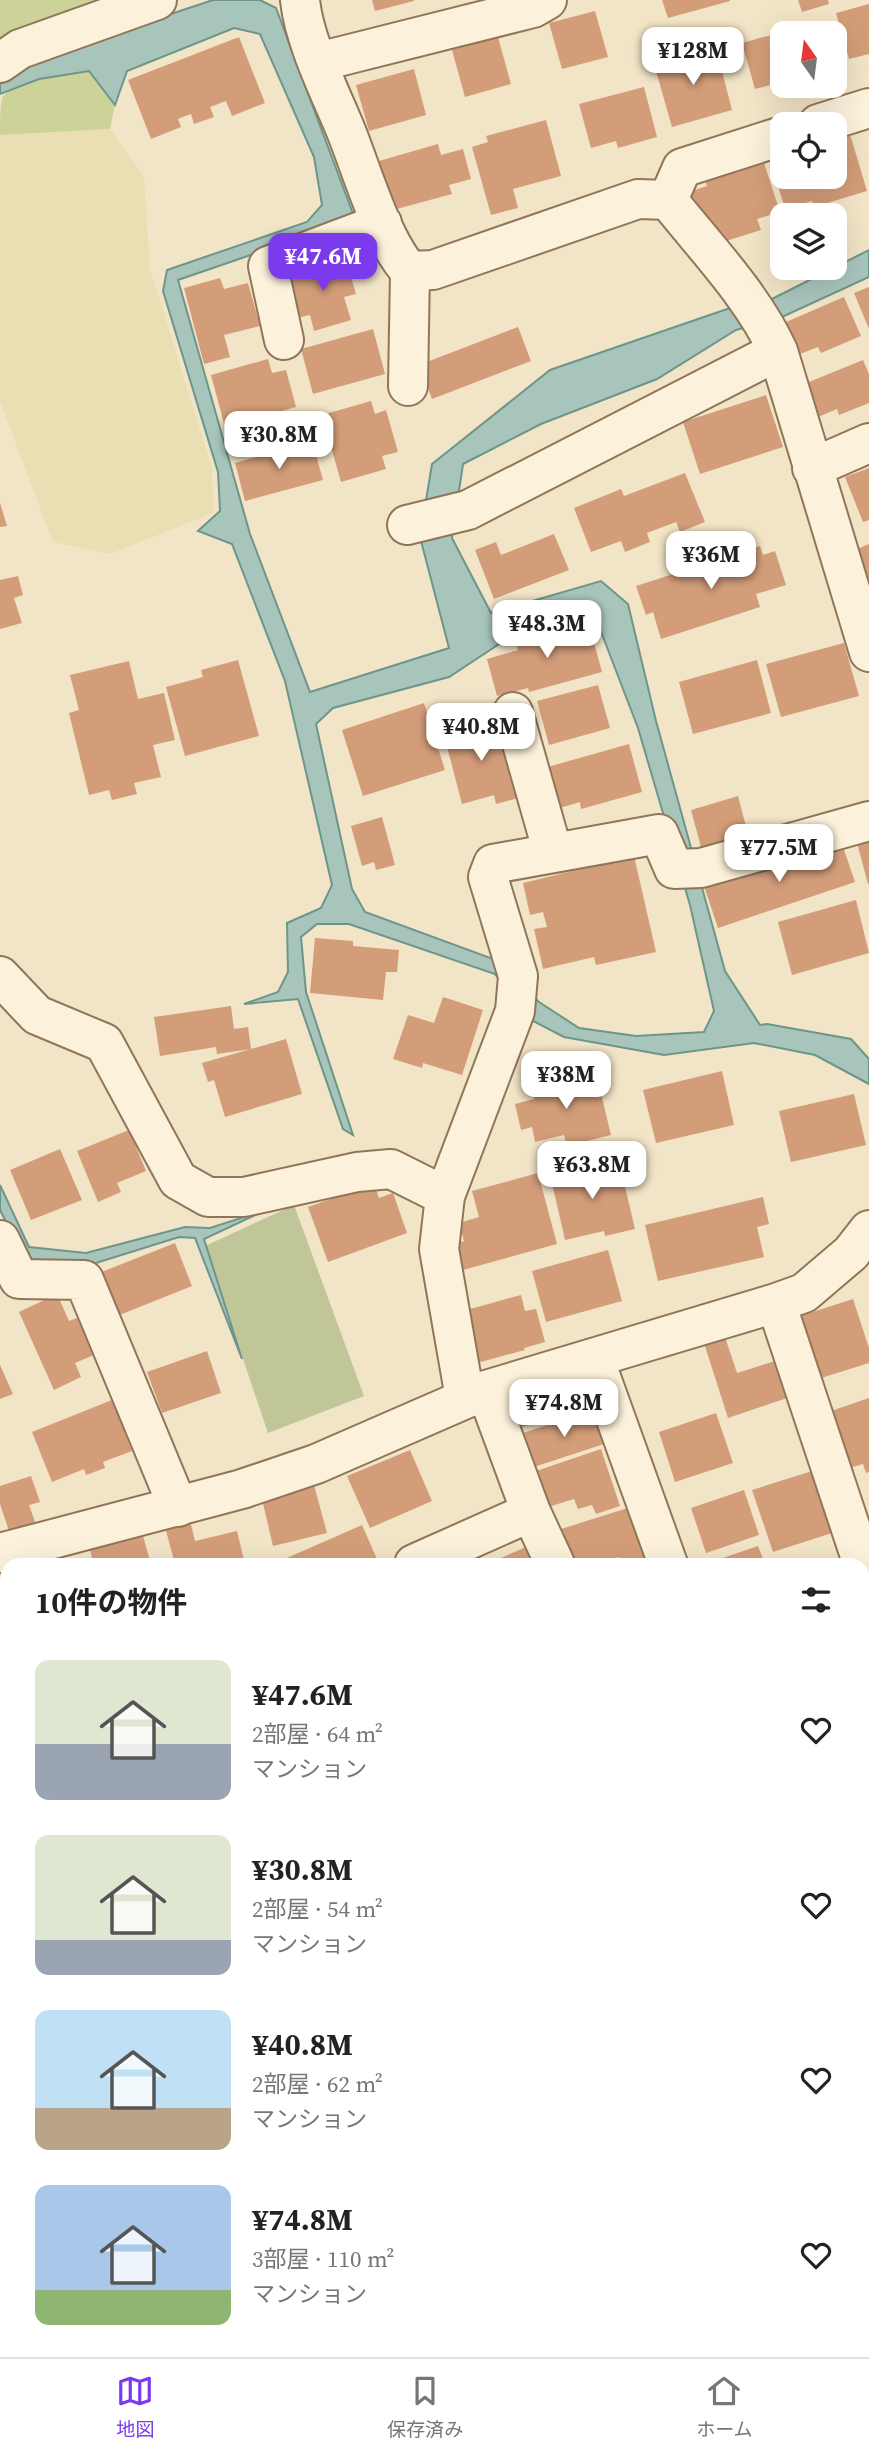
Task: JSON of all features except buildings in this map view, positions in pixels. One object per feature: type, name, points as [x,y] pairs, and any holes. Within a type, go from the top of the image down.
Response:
[{"type":"street","points":[[0,63],[20,49],[157,0]]},
{"type":"street","points":[[300,0],[301,14],[318,62],[382,223],[401,261],[410,271],[408,386]]},
{"type":"street","points":[[318,62],[533,8],[547,0]]},
{"type":"street","points":[[847,115],[869,108]]},
{"type":"street","points":[[668,200],[682,168],[770,140]]},
{"type":"street","points":[[410,271],[433,270],[638,200],[668,200]]},
{"type":"street","points":[[668,200],[743,293],[774,342],[869,652]]},
{"type":"street","points":[[284,340],[268,266],[382,223]]},
{"type":"street","points":[[407,525],[468,510],[774,342]]},
{"type":"street","points":[[812,468],[869,443]]},
{"type":"street","points":[[513,712],[553,853]]},
{"type":"street","points":[[552,1558],[475,1394],[439,1250],[445,1196],[516,994],[488,877],[493,864],[659,834],[687,868],[869,821]]},
{"type":"street","points":[[0,976],[37,1015],[103,1043],[177,1180],[208,1198],[244,1197],[357,1172],[391,1169],[445,1196]]},
{"type":"street","points":[[0,1553],[42,1554],[178,1507],[316,1464],[475,1394],[804,1293],[851,1254],[869,1230]]},
{"type":"street","points":[[0,1240],[19,1279],[84,1280],[178,1507]]},
{"type":"street","points":[[776,1303],[861,1558]]},
{"type":"street","points":[[594,1358],[666,1558]]},
{"type":"street","points":[[428,1558],[531,1512]]},
{"type":"shaded area","points":[[110,129],[144,177],[150,269],[212,468],[213,513],[110,554],[53,542],[0,401],[0,135]]},
{"type":"green space","points":[[0,0],[111,0],[23,26],[0,43]]},
{"type":"green space","points":[[89,71],[115,105],[110,129],[0,135],[2,98],[7,92],[42,79]]},
{"type":"green space","points":[[294,1205],[364,1396],[268,1433],[205,1246]]},
{"type":"water","points":[[213,0],[260,0],[276,8],[355,219],[178,280],[250,534],[310,692],[449,648],[420,537],[432,464],[550,370],[730,308],[772,299],[810,280],[847,280],[847,261],[869,250],[869,277],[782,317],[736,330],[657,379],[541,424],[463,464],[452,538],[491,613],[601,581],[628,604],[656,721],[725,971],[760,1025],[851,1039],[869,1059],[869,1084],[815,1055],[754,1043],[664,1055],[564,1037],[533,1021],[495,974],[349,924],[317,924],[301,937],[306,992],[353,1135],[343,1129],[298,999],[244,1004],[278,992],[288,972],[287,923],[321,908],[332,885],[285,681],[232,544],[198,531],[220,511],[218,472],[163,291],[167,270],[307,222],[322,205],[314,157],[260,34],[234,28],[127,71],[115,105],[89,71],[39,79],[0,94],[0,74]],"holes":[[[595,616],[638,728],[690,905],[714,1011],[704,1032],[636,1036],[579,1028],[539,1002],[496,960],[365,912],[352,889],[316,724],[333,708],[449,677],[519,631]]]},
{"type":"water","points":[[0,1185],[29,1247],[86,1253],[185,1227],[210,1228],[266,1210],[204,1239],[242,1359],[195,1238],[179,1237],[80,1268],[24,1258],[0,1210]]}]
